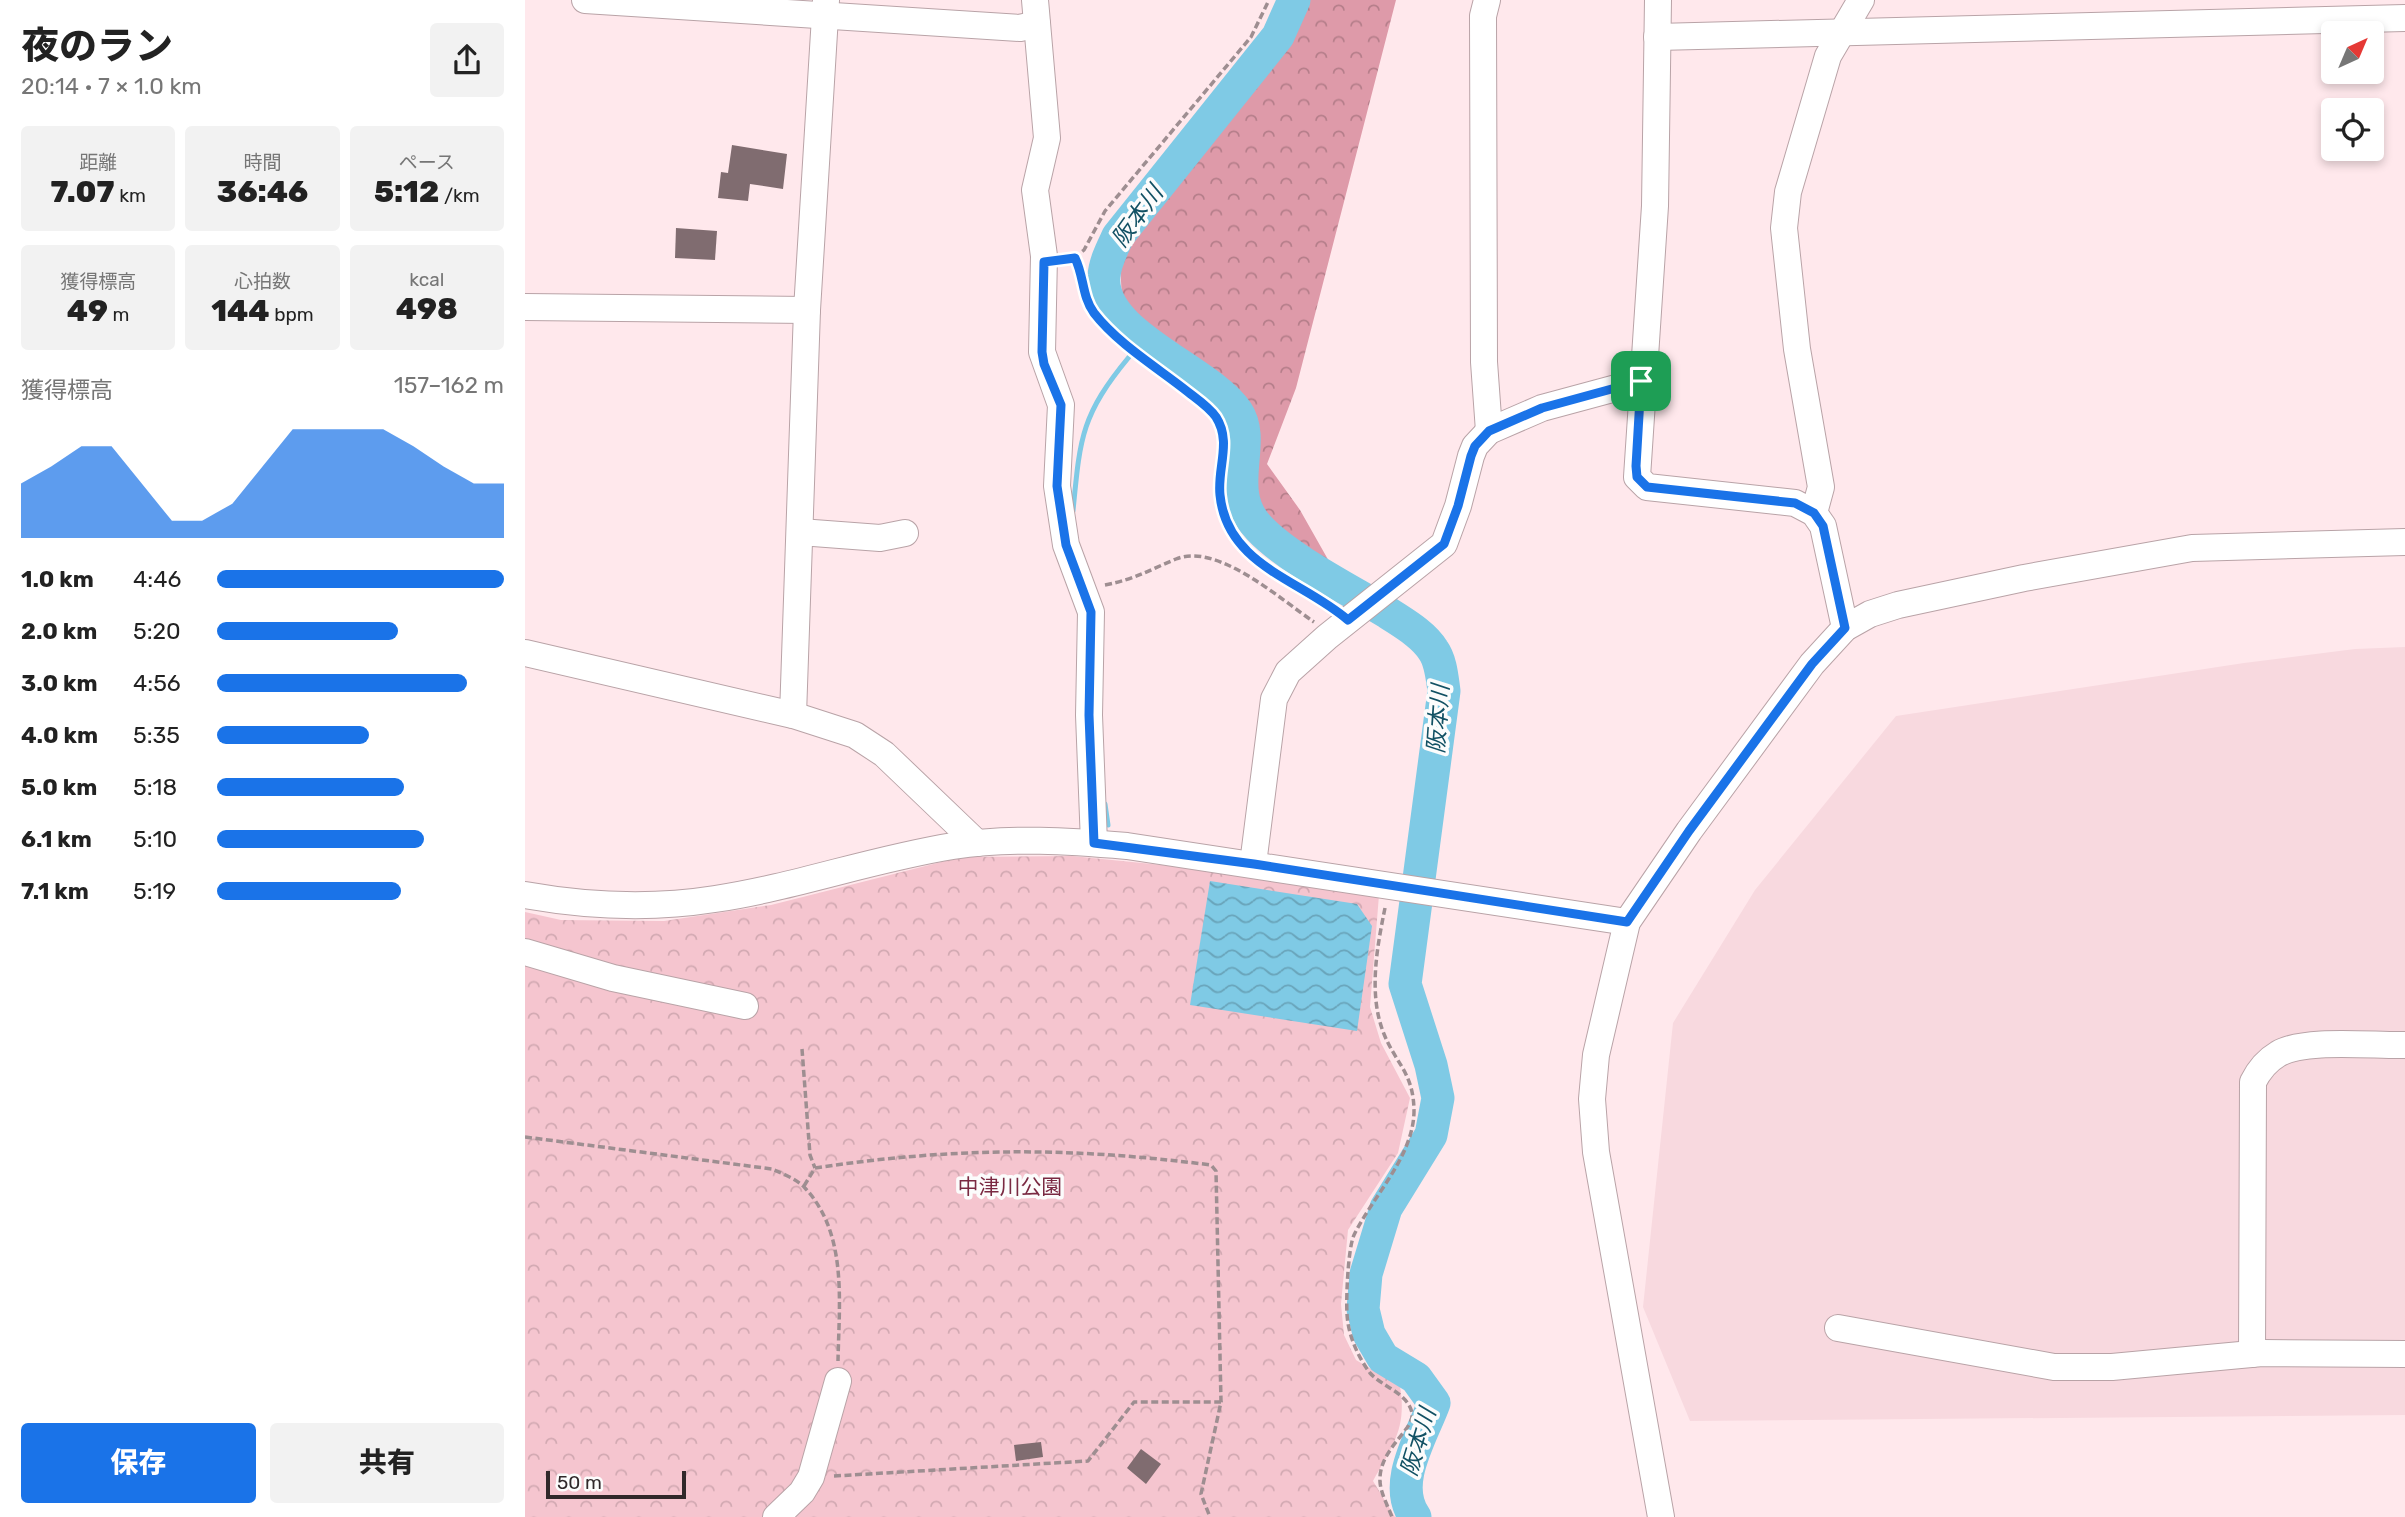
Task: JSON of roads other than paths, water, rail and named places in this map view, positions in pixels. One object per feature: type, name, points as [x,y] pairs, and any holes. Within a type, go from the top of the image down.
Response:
[{"type":"street","points":[[585,0],[825,8],[1020,28],[1036,12]]},
{"type":"street","points":[[1487,0],[1483,16],[1484,348],[1485,409],[1489,431]]},
{"type":"street","points":[[1658,0],[1655,206],[1641,381],[1637,477],[1647,487],[1795,503],[1814,513],[1823,526],[1845,628]]},
{"type":"street","points":[[1814,513],[1821,487],[1797,349],[1784,228],[1788,192],[1828,56],[1839,33],[1861,0]]},
{"type":"street","points":[[793,715],[807,310],[825,8]]},
{"type":"street","points":[[1036,12],[1047,138],[1035,190],[1044,262],[1042,352],[1044,364],[1061,405],[1057,464],[1060,513],[1066,545],[1091,612],[1089,715],[1094,843]]},
{"type":"street","points":[[1657,37],[2405,18]]},
{"type":"street","points":[[525,307],[807,310]]},
{"type":"street","points":[[1254,864],[1274,699],[1288,672],[1327,637],[1444,544],[1458,506],[1471,456],[1475,446],[1489,431],[1542,408],[1641,381]]},
{"type":"street","points":[[800,532],[880,538],[905,533]]},
{"type":"street","points":[[1661,1517],[1595,1152],[1592,1099],[1596,1055],[1627,922],[1689,831],[1812,664],[1845,628],[1870,614],[1899,605],[2024,578],[2192,548],[2405,542]]},
{"type":"street","points":[[525,653],[793,715],[867,742],[977,843]]},
{"type":"street","points":[[525,895],[557,901],[627,905],[713,900],[909,854],[977,843],[1048,840],[1094,843],[1254,864],[1627,922]]},
{"type":"street","points":[[525,952],[613,978],[745,1006]]},
{"type":"street","points":[[2252,1354],[2252,1082],[2262,1066],[2280,1052],[2307,1047],[2405,1045]]},
{"type":"street","points":[[1838,1328],[2054,1367],[2112,1367],[2252,1354],[2405,1354]]},
{"type":"street","points":[[776,1517],[802,1492],[811,1477],[838,1381]]},
{"type":"water","points":[[1210,881],[1357,904],[1372,926],[1357,1031],[1190,1005]]},
{"type":"waterway","name":"阪本川","points":[[1294,0],[1278,36],[1118,236],[1107,261],[1104,276],[1107,297],[1118,316],[1157,350],[1223,396],[1237,412],[1244,438],[1243,499],[1259,528],[1286,551],[1412,629],[1429,644],[1439,664],[1444,691],[1405,984],[1431,1065],[1438,1098],[1431,1135],[1386,1208],[1366,1274],[1363,1309],[1369,1334],[1383,1358],[1416,1378],[1434,1403],[1416,1445],[1407,1475],[1408,1504],[1415,1517]]},
{"type":"waterway","name":"阪本川","points":[[1136,341],[1139,334]]},
{"type":"waterway","points":[[1073,511],[1078,464],[1086,428],[1101,395],[1129,357]]},
{"type":"waterway","points":[[1105,804],[1108,825]]},
{"type":"park label","name":"中津川公園","points":[[1010,1187]]}]
